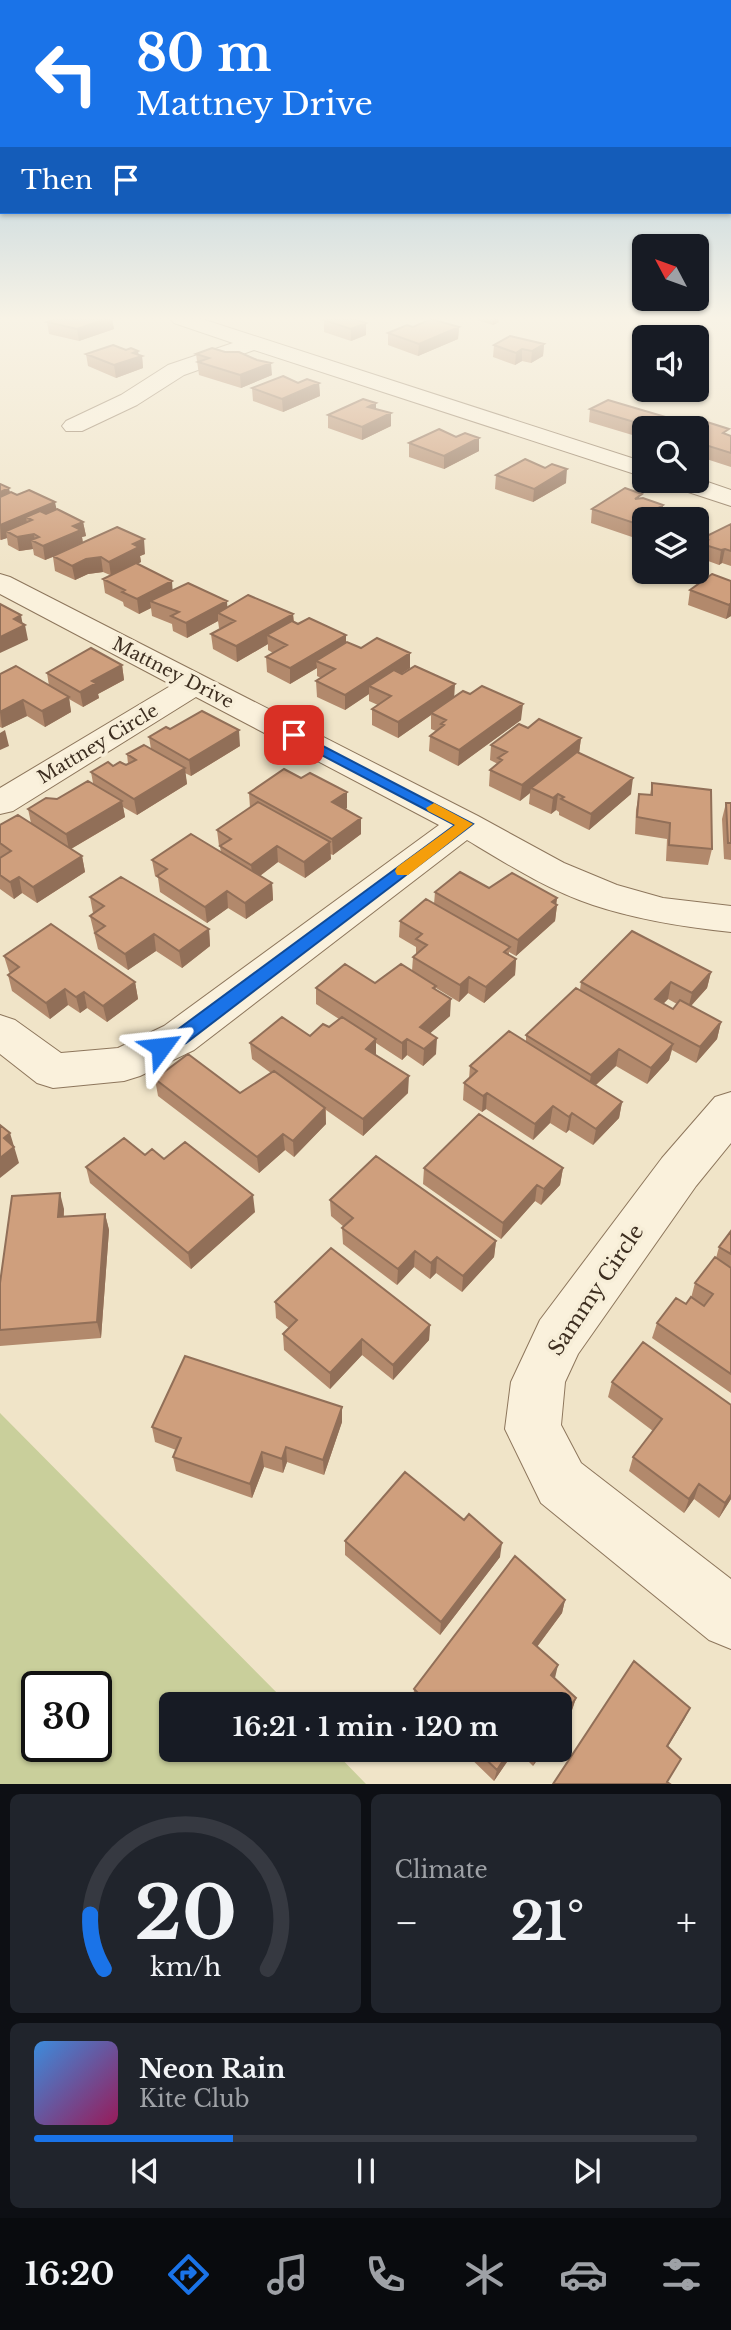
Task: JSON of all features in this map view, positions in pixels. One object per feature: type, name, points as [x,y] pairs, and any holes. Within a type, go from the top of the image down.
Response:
[{"type":"street","points":[[74,426],[124,402]]},
{"type":"street","points":[[437,402],[632,466]]},
{"type":"street","points":[[709,491],[731,498]]},
{"type":"street","name":"Mattney Drive","points":[[0,583],[466,824],[551,872],[604,895],[663,911],[731,919]]},
{"type":"street","name":"Mattney Circle","points":[[0,803],[196,684]]},
{"type":"street","points":[[0,1031],[53,1071],[124,1064],[179,1038],[466,824]]},
{"type":"street","name":"Sammy Circle","points":[[731,1110],[679,1172],[559,1337],[538,1382],[533,1429],[561,1483],[731,1618]]},
{"type":"green space","points":[[0,1413],[276,1692],[159,1692],[159,1762],[345,1762],[366,1784],[0,1784]]},
{"type":"building","points":[[356,402],[374,402],[376,403],[368,407],[391,413],[362,427],[328,415]]},
{"type":"building","points":[[603,402],[616,402],[662,416],[632,416],[632,421],[590,409]]},
{"type":"building","points":[[709,423],[729,429],[723,433],[731,436],[731,453],[709,446]]},
{"type":"building","points":[[439,429],[456,437],[465,433],[479,438],[444,456],[409,443]]},
{"type":"building","points":[[525,459],[545,468],[552,464],[567,469],[534,489],[496,475]]},
{"type":"building","points":[[0,484],[9,488],[0,492]]},
{"type":"building","points":[[625,488],[632,493],[642,494],[635,499],[643,498],[663,505],[632,507],[632,522],[592,509]]},
{"type":"building","points":[[29,490],[55,502],[0,525],[0,497],[11,492],[17,495]]},
{"type":"building","points":[[57,509],[83,522],[73,526],[81,530],[43,546],[31,540],[39,537],[34,534],[17,537],[6,531],[32,520],[26,517],[40,511],[46,514]]},
{"type":"building","points":[[731,524],[731,551],[709,546],[709,535]]},
{"type":"building","points":[[117,527],[144,539],[133,544],[139,547],[109,562],[101,557],[86,559],[72,566],[53,556]]},
{"type":"building","points":[[136,563],[172,581],[137,599],[103,579]]},
{"type":"building","points":[[712,574],[731,581],[729,605],[690,590],[698,584],[709,584],[709,576]]},
{"type":"building","points":[[188,583],[227,601],[186,623],[171,616],[179,612],[150,601]]},
{"type":"building","points":[[248,595],[293,614],[236,646],[211,634],[235,621],[218,613]]},
{"type":"building","points":[[0,604],[21,615],[14,619],[25,625],[0,637]]},
{"type":"building","points":[[309,618],[346,635],[290,668],[266,657],[287,645],[267,635],[292,621],[298,624]]},
{"type":"building","points":[[377,638],[410,653],[345,695],[316,681],[335,669],[316,661],[347,642],[361,648]]},
{"type":"building","points":[[91,648],[122,665],[92,681],[96,683],[80,692],[47,673]]},
{"type":"building","points":[[16,666],[69,697],[42,711],[23,700],[0,712],[0,674]]},
{"type":"building","points":[[415,666],[455,684],[398,722],[372,709],[391,696],[369,686],[394,670],[402,674]]},
{"type":"building","points":[[482,686],[523,704],[459,750],[430,736],[444,725],[441,724],[446,720],[431,713],[463,691],[470,694]]},
{"type":"building","points":[[202,711],[239,730],[189,760],[149,737],[166,727],[170,729]]},
{"type":"building","points":[[539,719],[581,738],[522,785],[490,770],[502,760],[498,758],[507,752],[491,745],[519,724],[528,728]]},
{"type":"building","points":[[144,745],[185,768],[134,799],[91,772],[108,762],[113,766],[120,762],[126,765],[136,760],[127,754]]},
{"type":"building","points":[[577,752],[633,778],[591,814],[561,799],[564,797],[558,794],[553,798],[531,788]]},
{"type":"building","points":[[284,769],[301,778],[310,773],[347,792],[332,802],[361,818],[332,839],[249,793]]},
{"type":"building","points":[[88,781],[122,801],[66,834],[28,809],[46,798],[57,799]]},
{"type":"building","points":[[652,783],[711,790],[712,849],[669,845],[670,823],[637,817],[639,794],[652,795]]},
{"type":"building","points":[[258,802],[330,842],[304,862],[277,846],[251,865],[220,846],[231,839],[217,830]]},
{"type":"building","points":[[726,803],[731,803],[731,843],[728,843]]},
{"type":"building","points":[[18,815],[82,856],[33,887],[19,877],[10,882],[0,875],[0,858],[11,851],[0,843],[0,825]]},
{"type":"building","points":[[191,834],[272,883],[245,903],[227,891],[205,907],[157,876],[167,869],[152,860]]},
{"type":"building","points":[[460,872],[489,888],[512,873],[557,898],[552,902],[557,905],[518,940],[435,892]]},
{"type":"building","points":[[121,877],[209,929],[179,951],[154,934],[125,954],[95,933],[105,926],[90,916],[104,906],[90,897]]},
{"type":"building","points":[[426,899],[510,947],[504,952],[516,959],[486,987],[469,977],[460,985],[413,957],[427,945],[416,939],[422,934],[400,921]]},
{"type":"building","points":[[51,924],[135,982],[103,1006],[84,992],[76,997],[65,989],[46,1003],[8,975],[19,967],[4,956]]},
{"type":"building","points":[[632,931],[711,972],[692,993],[671,982],[655,999],[673,1009],[680,1000],[721,1022],[700,1047],[581,982]]},
{"type":"building","points":[[345,964],[375,983],[401,964],[436,986],[433,988],[451,999],[420,1027],[437,1038],[424,1049],[407,1039],[402,1043],[316,988]]},
{"type":"building","points":[[576,988],[673,1044],[651,1068],[619,1049],[591,1075],[526,1035]]},
{"type":"building","points":[[282,1017],[310,1036],[323,1024],[329,1027],[342,1017],[376,1039],[366,1049],[409,1076],[363,1119],[250,1043]]},
{"type":"building","points":[[509,1031],[622,1102],[596,1129],[572,1113],[569,1117],[553,1106],[535,1124],[487,1093],[483,1096],[464,1083],[477,1071],[470,1066]]},
{"type":"building","points":[[188,1054],[240,1093],[274,1071],[325,1108],[293,1141],[283,1134],[257,1157],[155,1079]]},
{"type":"building","points":[[479,1114],[563,1168],[544,1189],[537,1185],[503,1223],[424,1168]]},
{"type":"building","points":[[0,1125],[10,1133],[4,1138],[14,1147],[0,1158]]},
{"type":"building","points":[[124,1138],[145,1155],[152,1149],[164,1159],[185,1142],[253,1195],[188,1253],[86,1167]]},
{"type":"building","points":[[376,1156],[496,1241],[463,1276],[437,1257],[431,1263],[415,1251],[398,1269],[342,1228],[353,1218],[330,1200]]},
{"type":"building","points":[[60,1193],[58,1217],[105,1214],[97,1322],[0,1330],[0,1283],[12,1196]]},
{"type":"building","points":[[731,1231],[731,1254],[719,1247]]},
{"type":"building","points":[[331,1248],[430,1325],[393,1365],[362,1339],[330,1373],[283,1334],[297,1320],[275,1302]]},
{"type":"building","points":[[715,1257],[731,1268],[731,1374],[657,1323],[676,1298],[686,1304],[691,1297],[704,1306],[713,1294],[695,1283]]},
{"type":"building","points":[[643,1342],[731,1405],[731,1494],[725,1503],[699,1484],[689,1499],[633,1457],[662,1419],[612,1382]]},
{"type":"building","points":[[185,1356],[342,1407],[323,1460],[286,1447],[282,1459],[262,1452],[250,1484],[173,1457],[181,1438],[152,1427]]},
{"type":"building","points":[[405,1472],[464,1520],[469,1514],[502,1543],[441,1622],[345,1541]]},
{"type":"building","points":[[515,1556],[565,1600],[533,1643],[558,1665],[551,1675],[569,1692],[417,1692],[414,1689]]},
{"type":"building","points":[[634,1661],[690,1708],[667,1746],[681,1759],[667,1782],[670,1784],[553,1784],[567,1762],[572,1762],[572,1755]]},
{"type":"building","points":[[489,1762],[502,1762],[497,1770]]},
{"type":"slow traffic","points":[[403,871],[466,824],[434,808]]},
{"type":"route","points":[[161,1047],[179,1038],[466,824],[294,735]]}]
